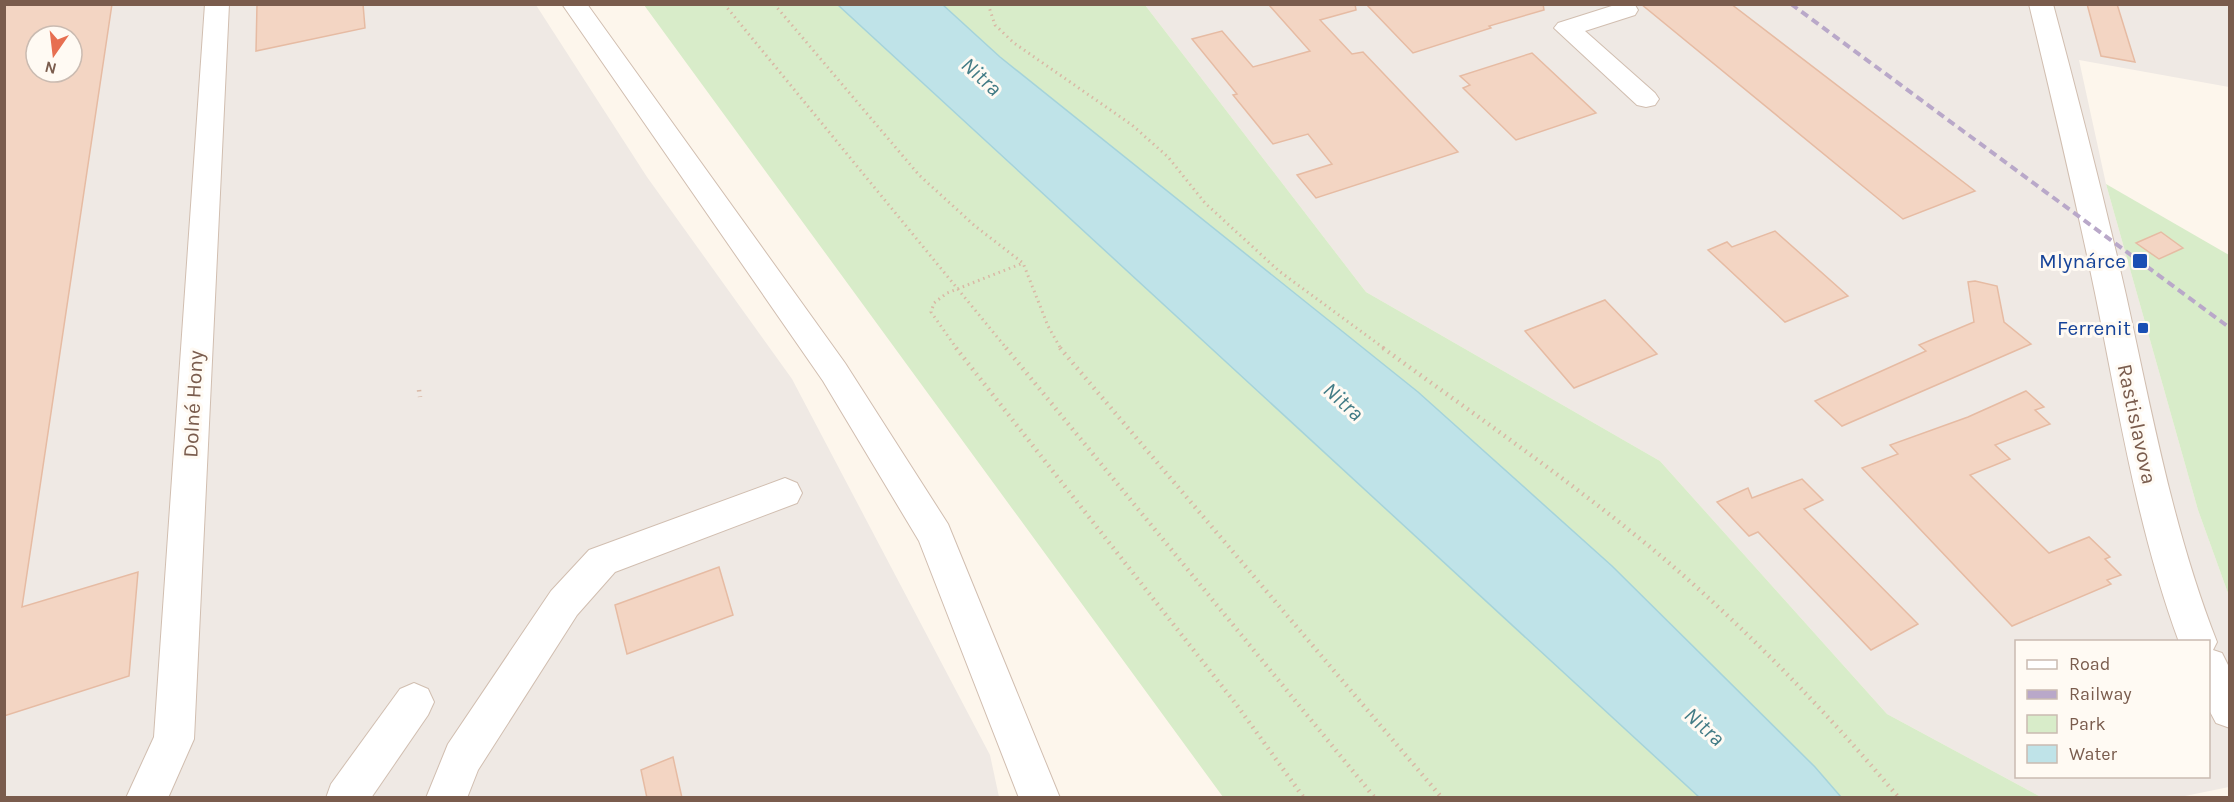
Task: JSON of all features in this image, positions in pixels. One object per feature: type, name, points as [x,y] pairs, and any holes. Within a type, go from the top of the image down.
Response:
[{"type":"street","name":"Dolné Hony","points":[[146,798],[174,739],[217,4]]},
{"type":"street","points":[[574,4],[834,372],[935,534],[1040,798]]},
{"type":"street","name":"Rastislavova","points":[[2041,4],[2110,292],[2132,407],[2156,509],[2182,598],[2197,640]]},
{"type":"street","points":[[1626,10],[1567,28],[1646,99]]},
{"type":"street","points":[[446,798],[462,758],[564,603],[602,561],[785,493]]},
{"type":"street","points":[[2210,670],[2229,710]]},
{"type":"street","points":[[346,798],[414,702]]},
{"type":"path","points":[[724,4],[956,290],[1375,798]]},
{"type":"path","points":[[774,4],[919,175],[975,226],[1023,263],[1048,327],[1065,356],[1442,798]]},
{"type":"path","points":[[988,4],[995,25],[1014,43],[1132,125],[1168,157],[1205,203],[1279,271],[1581,493],[1657,553],[1734,622],[1851,741],[1899,798]]},
{"type":"path","points":[[1023,263],[956,290],[934,303],[931,312],[936,322],[1236,704],[1304,798]]},
{"type":"path","points":[[419,390],[420,397]]},
{"type":"shaded area","points":[[5,4],[536,5],[647,177],[792,379],[990,755],[999,797],[5,798]]},
{"type":"shaded area","points":[[1145,5],[2229,5],[2229,87],[2079,60],[2106,184],[2198,510],[2229,596],[2229,787],[2180,797],[2041,797],[1887,714],[1660,461],[1366,292]]},
{"type":"green space","points":[[644,5],[838,5],[1699,797],[1223,797]]},
{"type":"green space","points":[[943,5],[1145,5],[1366,292],[1660,461],[1887,714],[2041,797],[1841,797],[1815,767],[1612,566],[1418,392],[1000,57]]},
{"type":"green space","points":[[2106,184],[2229,255],[2229,596],[2198,510]]},
{"type":"water","name":"Nitra","points":[[838,5],[943,5],[1000,57],[1418,392],[1612,566],[1815,767],[1841,797],[1699,797]]},
{"type":"building","points":[[4,4],[112,4],[22,607],[138,572],[129,676],[4,716]]},
{"type":"building","points":[[257,4],[363,4],[365,28],[256,51]]},
{"type":"building","points":[[1268,4],[1355,4],[1356,10],[1320,20],[1352,54],[1363,52],[1458,152],[1316,198],[1297,175],[1332,164],[1308,134],[1273,144],[1233,95],[1237,94],[1192,39],[1222,31],[1253,67],[1310,51]]},
{"type":"building","points":[[1366,4],[1543,4],[1544,10],[1489,26],[1491,28],[1413,53]]},
{"type":"building","points":[[1641,4],[1731,4],[1975,191],[1903,219]]},
{"type":"building","points":[[2087,4],[2117,4],[2135,62],[2101,56]]},
{"type":"building","points":[[1532,53],[1596,113],[1516,140],[1463,88],[1470,85],[1460,76]]},
{"type":"building","points":[[1775,231],[1848,296],[1785,322],[1708,250],[1727,242],[1732,247]]},
{"type":"building","points":[[2161,232],[2183,248],[2159,259],[2136,243]]},
{"type":"building","points":[[1975,281],[1997,286],[2004,322],[2031,344],[1842,426],[1815,401],[1926,351],[1919,345],[1974,322],[1968,282]]},
{"type":"building","points":[[1605,300],[1657,354],[1574,388],[1525,331]]},
{"type":"building","points":[[2026,391],[2044,407],[2035,410],[2050,424],[1995,445],[2010,459],[1970,475],[2049,553],[2089,537],[2110,557],[2105,559],[2121,575],[2107,580],[2111,584],[2012,626],[1862,468],[1898,454],[1890,445],[1968,417]]},
{"type":"building","points":[[1802,479],[1823,500],[1804,509],[1918,624],[1871,650],[1758,532],[1749,536],[1717,502],[1748,488],[1752,498]]},
{"type":"building","points":[[719,567],[733,615],[627,654],[615,605]]},
{"type":"building","points":[[673,757],[682,798],[647,798],[641,770]]},
{"type":"railway","points":[[1791,4],[2230,328]]},
{"type":"place","name":"Mlynárce","points":[[2140,261]]},
{"type":"place","name":"Ferrenit","points":[[2143,328]]}]
